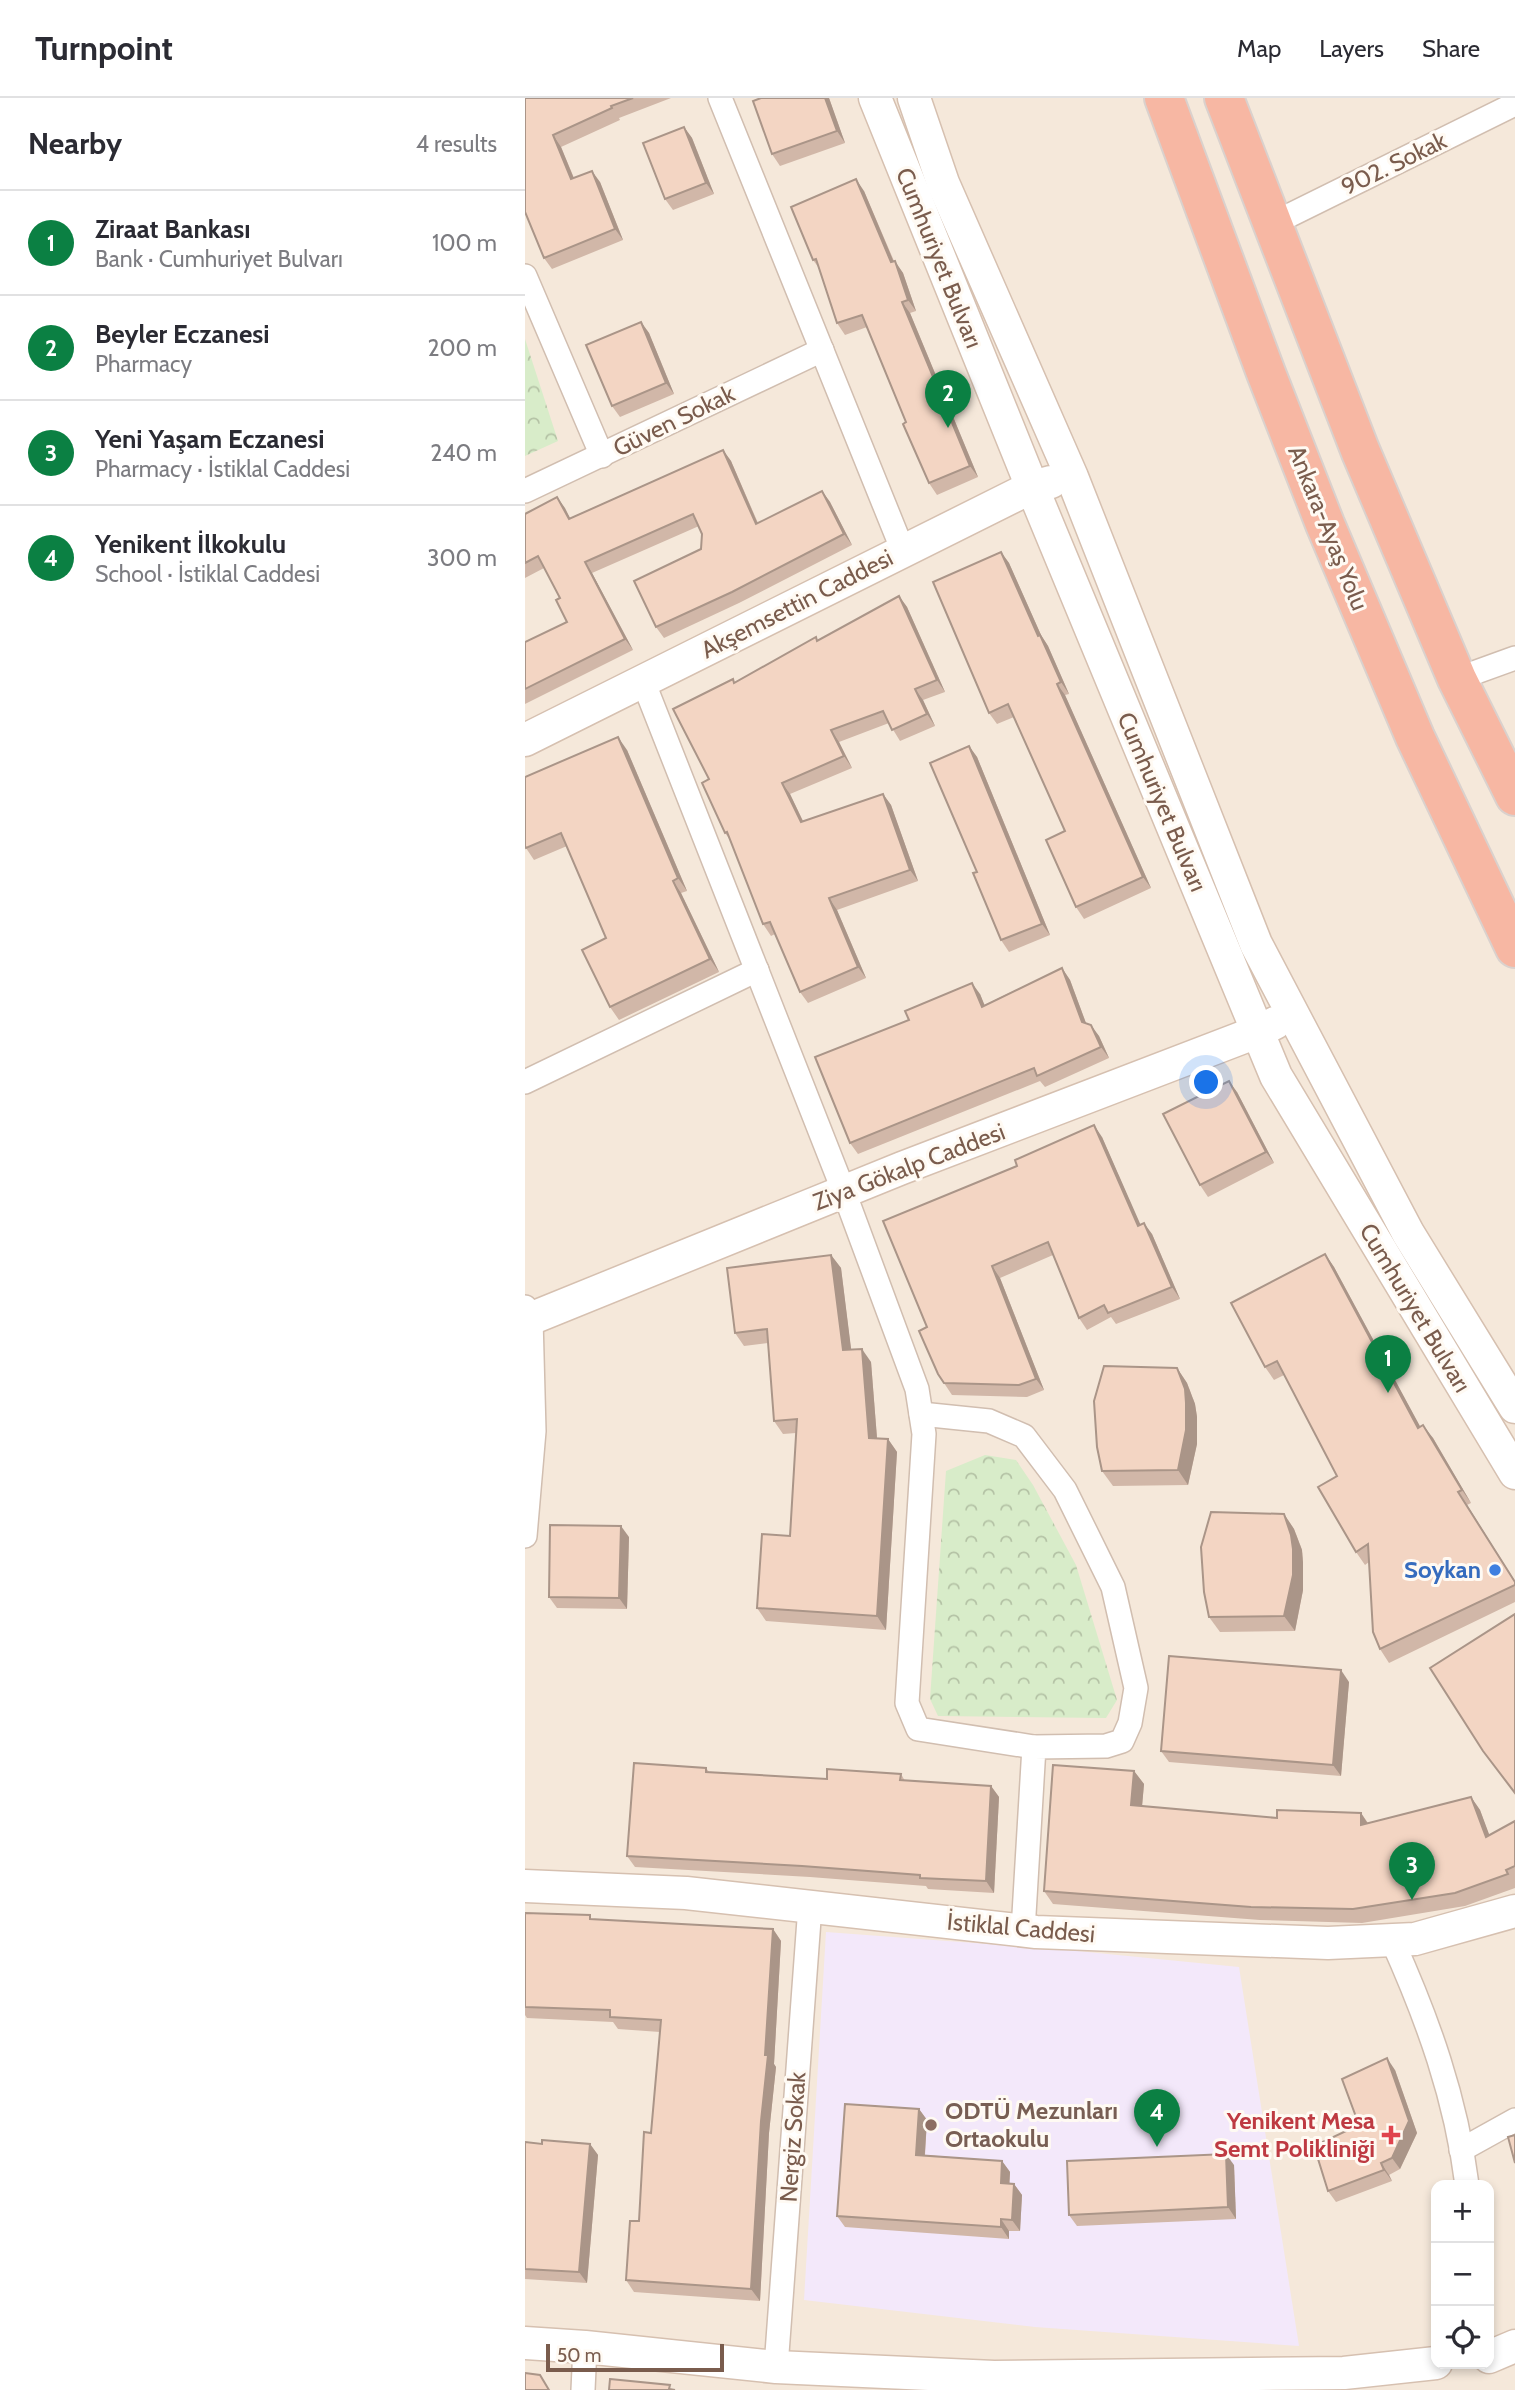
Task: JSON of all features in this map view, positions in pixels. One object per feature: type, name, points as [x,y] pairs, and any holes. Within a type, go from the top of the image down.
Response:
[{"type":"highway","name":"Ankara-Ayaş Yolu","points":[[1164,98],[1325,524],[1415,737],[1515,948]]},
{"type":"highway","points":[[1224,98],[1360,450],[1457,679],[1515,796]]},
{"type":"street","points":[[720,98],[903,551]]},
{"type":"street","name":"Cumhuriyet Bulvarı","points":[[875,98],[1032,487],[1276,1076],[1515,1473]]},
{"type":"street","name":"Cumhuriyet Bulvarı","points":[[913,98],[943,183],[1072,477],[1256,944],[1409,1233],[1515,1407]]},
{"type":"street","name":"902. Sokak","points":[[1272,224],[1515,104]]},
{"type":"street","points":[[525,276],[602,456]]},
{"type":"street","name":"Güven Sokak","points":[[525,491],[822,350]]},
{"type":"street","name":"Akşemsettin Caddesi","points":[[525,740],[1032,487],[1072,477]]},
{"type":"street","points":[[1457,679],[1515,658]]},
{"type":"street","points":[[643,681],[844,1192],[917,1389],[924,1434],[907,1703],[918,1729],[1034,1747],[1106,1746],[1122,1741],[1130,1723],[1136,1688],[1113,1587],[1065,1490],[1024,1436],[989,1421],[921,1414]]},
{"type":"street","points":[[525,1082],[757,970]]},
{"type":"street","name":"Ziya Gökalp Caddesi","points":[[527,1315],[1257,1032],[1293,1013]]},
{"type":"street","points":[[525,1536],[534,1431],[527,1315]]},
{"type":"street","points":[[1023,1931],[1034,1747]]},
{"type":"street","name":"İstiklal Caddesi","points":[[525,1886],[686,1893],[1023,1931],[1328,1943],[1415,1939],[1515,1911]]},
{"type":"street","name":"Nergiz Sokak","points":[[776,2367],[810,1906]]},
{"type":"street","points":[[1392,1940],[1422,2007],[1450,2096],[1466,2180]]},
{"type":"street","points":[[1461,2150],[1515,2120]]},
{"type":"street","points":[[525,2343],[776,2367],[993,2383],[1343,2381],[1431,2364]]},
{"type":"street","points":[[1494,2355],[1515,2346]]},
{"type":"street","points":[[583,2390],[585,2347]]},
{"type":"shaded area","points":[[525,98],[1515,98],[1515,2390],[525,2390]]},
{"type":"shaded area","points":[[826,1932],[1057,1949],[1239,1967],[1299,2346],[1035,2327],[804,2300]]},
{"type":"green space","points":[[525,339],[558,441],[525,456]]},
{"type":"green space","points":[[985,1455],[1016,1460],[1033,1485],[1076,1565],[1117,1700],[1106,1718],[938,1716],[930,1699],[946,1471]]},
{"type":"building","points":[[525,98],[633,98],[553,135],[571,179],[592,171],[615,229],[544,258],[525,212]]},
{"type":"building","points":[[761,98],[825,98],[837,131],[772,154],[753,101]]},
{"type":"building","points":[[684,127],[706,183],[665,199],[643,143]]},
{"type":"building","points":[[856,179],[891,262],[895,261],[908,300],[902,302],[970,466],[929,483],[903,424],[906,422],[862,315],[837,323],[816,259],[813,260],[791,207]]},
{"type":"building","points":[[641,322],[666,383],[612,406],[586,345]]},
{"type":"building","points":[[723,450],[756,524],[822,491],[844,534],[732,592],[656,627],[634,581],[701,549],[702,534],[693,514],[585,562],[625,639],[525,689],[525,642],[567,622],[556,600],[560,598],[538,556],[525,563],[525,514],[557,497],[569,519]]},
{"type":"building","points":[[1001,552],[1061,682],[1057,684],[1143,877],[1076,907],[1046,840],[1065,831],[1008,704],[989,713],[933,582]]},
{"type":"building","points":[[899,596],[937,680],[915,689],[927,714],[892,730],[883,711],[831,730],[844,756],[782,783],[801,822],[883,794],[910,870],[829,898],[858,967],[800,992],[770,922],[763,924],[727,832],[725,833],[702,783],[709,779],[673,709],[733,679],[734,683],[816,637],[817,641]]},
{"type":"building","points":[[618,737],[678,878],[673,881],[710,959],[610,1007],[582,950],[606,938],[561,833],[526,848],[525,846],[525,777]]},
{"type":"building","points":[[969,746],[1042,924],[1001,940],[973,873],[977,872],[930,763]]},
{"type":"building","points":[[1062,968],[1082,1022],[1091,1025],[1101,1047],[1037,1076],[1034,1068],[850,1143],[815,1057],[909,1020],[905,1011],[972,983],[982,1007]]},
{"type":"building","points":[[1229,1081],[1266,1152],[1200,1185],[1163,1114]]},
{"type":"building","points":[[1094,1125],[1138,1226],[1144,1223],[1172,1287],[1108,1313],[1104,1305],[1079,1318],[1048,1242],[992,1266],[1036,1379],[1019,1385],[944,1383],[919,1331],[927,1327],[883,1221],[1017,1166],[1015,1160]]},
{"type":"building","points":[[1325,1254],[1418,1428],[1423,1425],[1462,1490],[1458,1492],[1515,1582],[1515,1585],[1380,1649],[1373,1632],[1368,1544],[1356,1552],[1318,1487],[1337,1476],[1277,1361],[1265,1367],[1231,1303]]},
{"type":"building","points":[[831,1255],[843,1350],[862,1349],[869,1438],[888,1439],[877,1616],[757,1608],[762,1534],[790,1536],[797,1419],[774,1421],[767,1329],[735,1333],[727,1268]]},
{"type":"building","points":[[1104,1366],[1177,1368],[1185,1389],[1186,1403],[1186,1430],[1178,1470],[1102,1471],[1097,1447],[1094,1401]]},
{"type":"building","points":[[1211,1512],[1284,1514],[1291,1535],[1293,1575],[1284,1616],[1209,1617],[1204,1592],[1201,1547]]},
{"type":"building","points":[[550,1525],[621,1526],[619,1598],[549,1597]]},
{"type":"building","points":[[1515,1614],[1515,1793],[1483,1751],[1430,1668]]},
{"type":"building","points":[[1169,1656],[1341,1670],[1333,1765],[1161,1751]]},
{"type":"building","points":[[634,1763],[706,1768],[706,1772],[827,1779],[827,1769],[901,1774],[900,1780],[991,1786],[986,1881],[920,1878],[920,1875],[802,1866],[627,1856]]},
{"type":"building","points":[[1053,1765],[1134,1771],[1131,1805],[1277,1818],[1277,1810],[1361,1813],[1361,1825],[1471,1797],[1486,1837],[1515,1821],[1515,1866],[1506,1870],[1508,1874],[1455,1893],[1353,1909],[1251,1907],[1044,1891]]},
{"type":"building","points":[[525,1913],[590,1915],[590,1919],[773,1929],[765,2055],[768,2055],[761,2121],[751,2289],[626,2280],[630,2221],[639,2221],[644,2132],[651,2133],[661,2020],[610,2017],[610,2010],[525,2007]]},
{"type":"building","name":"Yenikent Mesa Semt Polikliniği","points":[[1387,2058],[1409,2121],[1392,2158],[1381,2163],[1384,2170],[1328,2191],[1314,2146],[1359,2125],[1342,2079]]},
{"type":"building","points":[[845,2104],[919,2109],[916,2155],[1002,2161],[1001,2183],[1014,2184],[1012,2220],[1001,2219],[1001,2227],[837,2216]]},
{"type":"building","points":[[1515,2135],[1515,2163],[1508,2137]]},
{"type":"building","points":[[542,2140],[590,2144],[579,2272],[525,2269],[525,2142],[542,2144]]},
{"type":"building","points":[[1226,2154],[1228,2207],[1069,2215],[1067,2161]]},
{"type":"building","points":[[525,2373],[540,2375],[549,2390],[525,2390]]},
{"type":"building","points":[[610,2379],[670,2385],[669,2389],[675,2390],[609,2390]]},
{"type":"place","name":"Beyler Eczanesi","points":[[948,428]]},
{"type":"place","name":"Ziraat Bankası","points":[[1388,1393]]},
{"type":"place","name":"Soykan","points":[[1495,1570]]},
{"type":"place","name":"Yeni Yaşam Eczanesi","points":[[1412,1900]]},
{"type":"place","name":"ODTÜ Mezunları Ortaokulu","points":[[931,2125]]},
{"type":"place","name":"Yenikent Mesa Semt Polikliniği","points":[[1391,2135]]},
{"type":"place","name":"Yenikent İlkokulu","points":[[1157,2147]]}]
